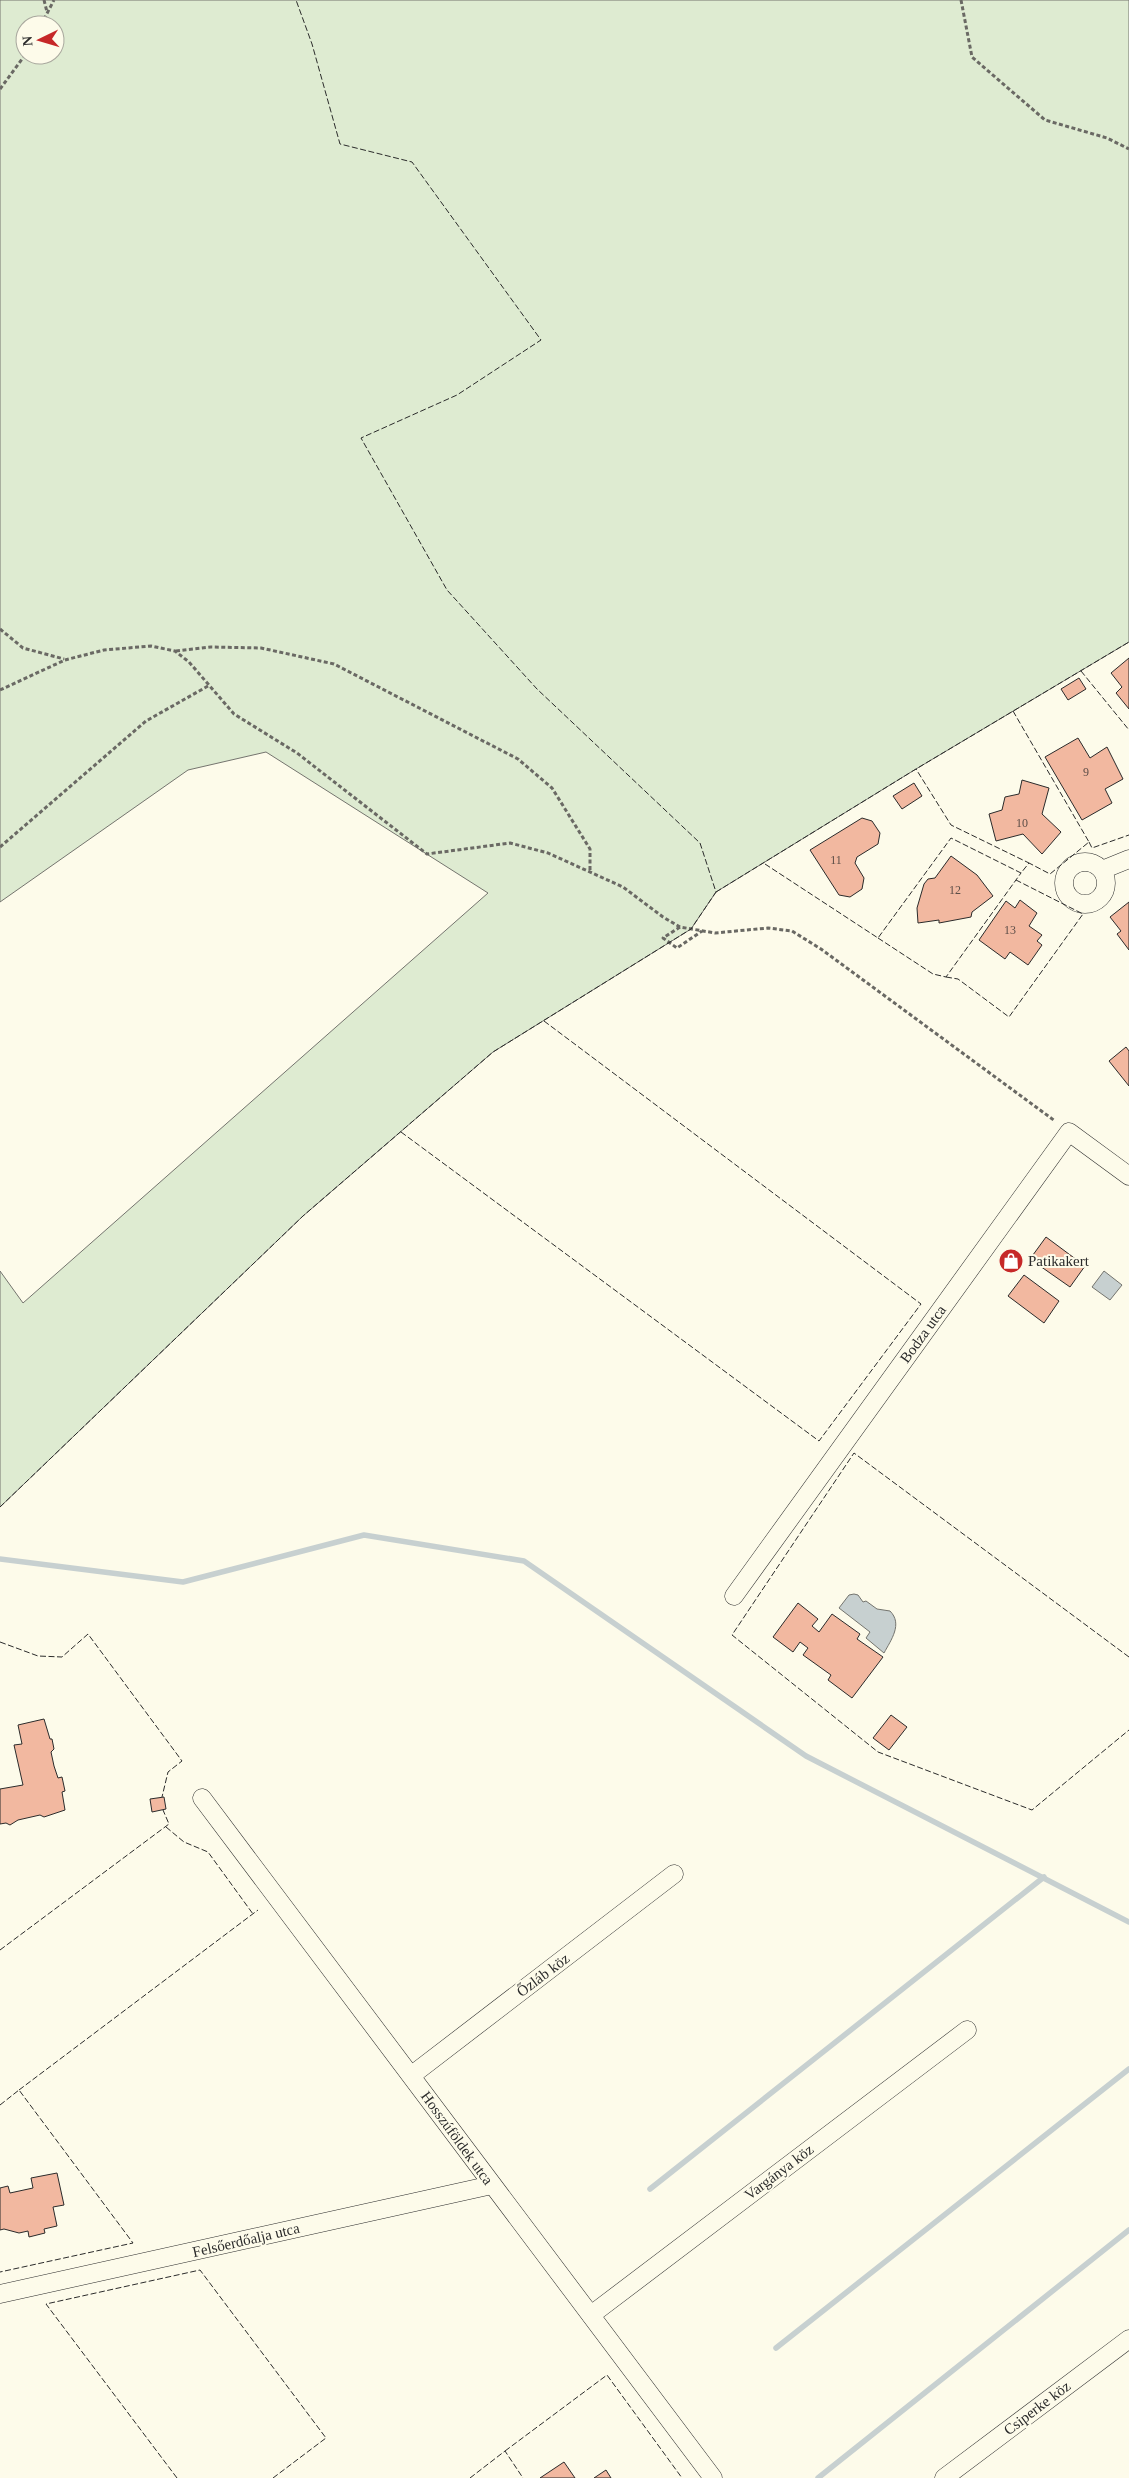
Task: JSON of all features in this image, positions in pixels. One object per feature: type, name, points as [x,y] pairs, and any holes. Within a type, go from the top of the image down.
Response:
[{"type":"street","points":[[1102,870],[1129,859]]},
{"type":"street","points":[[1069,1132],[1129,1176]]},
{"type":"street","name":"Bodza utca","points":[[734,1596],[1069,1132]]},
{"type":"street","name":"Hosszúföldek utca","points":[[202,1798],[412,2075],[492,2185],[712,2478]]},
{"type":"street","name":"Őzláb köz","points":[[412,2075],[674,1874]]},
{"type":"street","name":"Vargánya köz","points":[[591,2315],[967,2030]]},
{"type":"street","name":"Felsőerdőalja utca","points":[[0,2294],[492,2185]]},
{"type":"street","name":"Csiperke köz","points":[[944,2478],[1129,2339]]},
{"type":"path","points":[[44,0],[47,13]]},
{"type":"path","points":[[47,13],[54,0]]},
{"type":"path","points":[[961,0],[972,57],[1044,120],[1106,138],[1129,149]]},
{"type":"path","points":[[0,89],[18,65]]},
{"type":"path","points":[[0,629],[24,648],[65,660]]},
{"type":"path","points":[[0,690],[65,660],[104,650],[151,646],[175,651],[211,647],[261,648],[334,664],[518,759],[552,788],[590,849],[590,870]]},
{"type":"path","points":[[175,651],[189,662],[234,714],[297,753],[427,854],[510,843],[548,852],[590,870],[623,887],[663,917],[680,926],[715,933],[768,928],[792,932],[821,950],[1069,1132]]},
{"type":"path","points":[[0,847],[146,721],[208,686]]},
{"type":"path","points":[[680,926],[663,938],[677,948],[702,931]]},
{"type":"green space","points":[[0,0],[1129,0],[1129,642],[916,769],[716,892],[691,929],[493,1052],[303,1216],[0,1507],[0,1271],[23,1303],[488,893],[266,752],[188,770],[0,902]]},
{"type":"shaded area","points":[[1104,1271],[1122,1285],[1110,1300],[1092,1287]]},
{"type":"shaded area","points":[[849,1595],[858,1595],[863,1602],[866,1601],[877,1609],[890,1611],[894,1616],[896,1627],[884,1653],[866,1638],[870,1632],[839,1608]]},
{"type":"building","points":[[1129,658],[1129,709],[1116,693],[1122,687],[1111,673]]},
{"type":"building","points":[[1079,678],[1086,689],[1068,700],[1061,689]]},
{"type":"building","points":[[1078,738],[1090,758],[1107,747],[1123,779],[1105,789],[1112,803],[1082,820],[1045,757]]},
{"type":"building","points":[[1022,780],[1049,788],[1042,814],[1061,832],[1042,854],[1023,834],[996,841],[989,814],[1002,810],[1005,797],[1019,794]]},
{"type":"building","points":[[914,783],[922,796],[902,809],[893,796]]},
{"type":"building","points":[[862,818],[872,821],[880,833],[878,844],[857,857],[855,863],[864,878],[862,889],[850,897],[839,895],[810,850]]},
{"type":"building","points":[[951,856],[977,875],[993,896],[972,912],[971,917],[939,923],[939,920],[918,923],[917,908],[924,884],[928,879],[935,878]]},
{"type":"building","points":[[1020,900],[1037,913],[1029,926],[1042,935],[1037,941],[1042,945],[1028,965],[1010,952],[1005,959],[979,940],[1006,901],[1015,908]]},
{"type":"building","points":[[1129,902],[1129,950],[1117,934],[1121,931],[1110,917]]},
{"type":"building","points":[[1126,1047],[1129,1051],[1129,1086],[1109,1061]]},
{"type":"building","points":[[1046,1237],[1085,1266],[1070,1287],[1030,1259]]},
{"type":"building","points":[[1024,1275],[1059,1301],[1044,1323],[1008,1296]]},
{"type":"building","points":[[798,1603],[818,1619],[812,1626],[819,1632],[832,1614],[860,1634],[857,1639],[883,1657],[852,1698],[828,1680],[831,1675],[803,1655],[808,1648],[800,1642],[793,1652],[773,1637]]},
{"type":"building","points":[[891,1715],[907,1727],[889,1750],[873,1738]]},
{"type":"building","points":[[44,1719],[50,1739],[52,1739],[54,1749],[51,1752],[54,1766],[58,1778],[62,1777],[65,1791],[62,1792],[65,1810],[44,1817],[40,1815],[18,1820],[10,1825],[6,1823],[0,1824],[0,1789],[23,1785],[14,1745],[22,1744],[18,1725]]},
{"type":"building","points":[[164,1797],[166,1809],[152,1812],[150,1799]]},
{"type":"building","points":[[57,2173],[64,2205],[53,2207],[57,2226],[44,2229],[45,2233],[29,2237],[28,2231],[19,2233],[4,2229],[0,2230],[0,2188],[8,2186],[10,2193],[33,2188],[31,2178]]},
{"type":"building","points":[[564,2462],[575,2478],[540,2478]]},
{"type":"building","points":[[606,2470],[611,2478],[594,2478]]},
{"type":"waterway","points":[[0,1559],[183,1582],[364,1535],[524,1561],[806,1756],[1129,1922]]},
{"type":"waterway","points":[[650,2189],[1044,1877]]},
{"type":"waterway","points":[[776,2348],[1129,2069]]},
{"type":"waterway","points":[[818,2478],[1129,2230]]},
{"type":"fence","points":[[0,1507],[303,1216],[493,1052],[691,929],[716,892],[700,843],[537,689],[447,590],[361,438],[457,395],[541,340],[412,162],[340,144],[312,44],[296,0]]},
{"type":"fence","points":[[716,892],[916,769],[1129,642]]},
{"type":"fence","points":[[1081,671],[1129,730]]},
{"type":"fence","points":[[1013,711],[1089,842],[1050,874],[1029,863]]},
{"type":"fence","points":[[765,864],[878,938],[951,838],[1021,873],[1029,863],[951,825],[916,769]]},
{"type":"fence","points":[[1089,842],[1092,848],[1129,835]]},
{"type":"fence","points":[[878,938],[933,974],[946,977],[1021,873]]},
{"type":"fence","points":[[946,977],[958,979],[1009,1017],[1083,914],[1016,880]]},
{"type":"fence","points":[[401,1132],[819,1441],[921,1304],[544,1021]]},
{"type":"fence","points":[[1129,1657],[854,1453],[732,1635],[878,1752],[1032,1810],[1129,1730]]},
{"type":"fence","points":[[0,1642],[38,1656],[62,1657],[88,1634],[182,1761],[168,1772],[162,1797]]},
{"type":"fence","points":[[0,1950],[169,1824],[163,1810]]},
{"type":"fence","points":[[166,1827],[184,1842],[208,1852],[253,1914]]},
{"type":"fence","points":[[19,2090],[258,1910]]},
{"type":"fence","points":[[0,2105],[19,2090],[133,2243],[0,2272]]},
{"type":"fence","points":[[177,2478],[46,2304],[200,2270],[326,2438],[273,2478]]},
{"type":"fence","points":[[505,2451],[607,2375],[682,2478]]},
{"type":"fence","points":[[470,2478],[505,2451],[523,2478]]},
{"type":"place","name":"Patikakert","points":[[1011,1261]]}]
